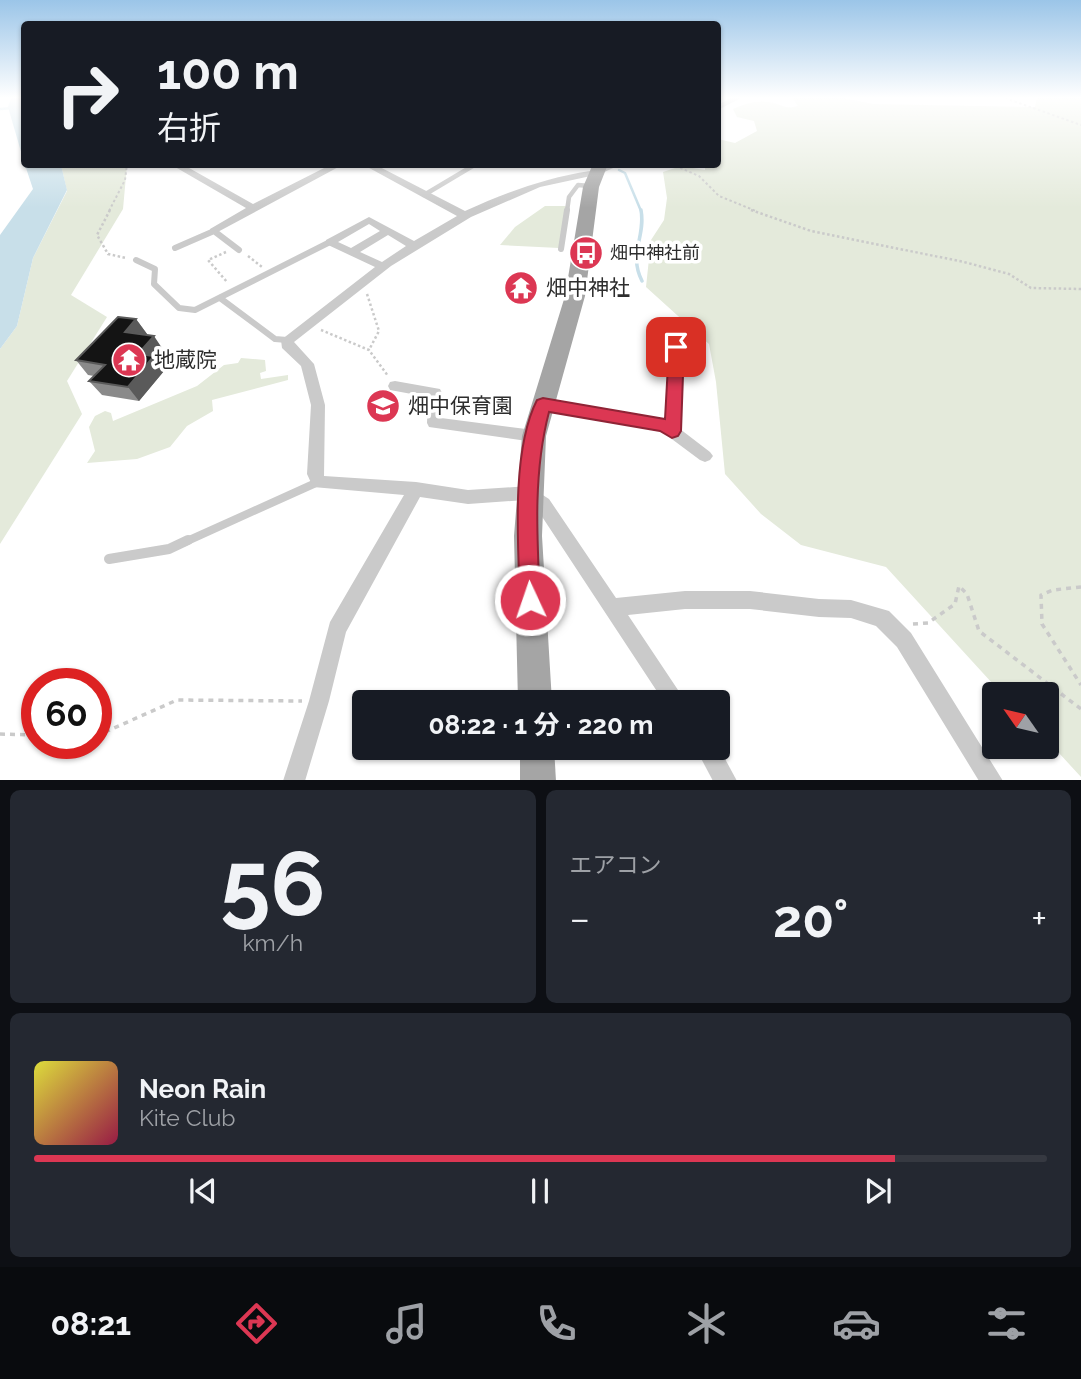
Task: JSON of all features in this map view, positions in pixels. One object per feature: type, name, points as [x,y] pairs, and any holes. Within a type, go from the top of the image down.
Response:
[{"type":"main road","points":[[534,690],[527,531],[534,436],[575,296],[596,175]]},
{"type":"main road","points":[[537,760],[538,780]]},
{"type":"street","points":[[181,168],[254,209]]},
{"type":"street","points":[[214,231],[332,168]]},
{"type":"street","points":[[374,168],[466,215]]},
{"type":"street","points":[[596,175],[561,178],[497,201],[413,244],[287,340],[287,345],[307,364],[318,405],[315,474],[318,482],[416,489],[468,498],[529,493],[543,504],[668,690]]},
{"type":"street","points":[[330,242],[369,220],[413,244]]},
{"type":"street","points":[[352,252],[388,231]]},
{"type":"street","points":[[330,242],[383,267]]},
{"type":"street","points":[[672,431],[676,347]]},
{"type":"street","points":[[395,386],[435,393],[434,424],[534,436]]},
{"type":"street","points":[[543,404],[665,426],[705,456]]},
{"type":"street","points":[[294,780],[319,701],[337,629],[416,489]]},
{"type":"street","points":[[613,607],[685,600],[750,600],[850,609],[882,618],[904,640],[992,780]]},
{"type":"street","points":[[714,760],[726,780]]},
{"type":"lane","points":[[424,195],[469,168]]},
{"type":"lane","points":[[561,249],[569,197],[578,185],[596,175]]},
{"type":"lane","points":[[175,248],[214,231],[237,249]]},
{"type":"lane","points":[[136,260],[155,269],[154,285],[179,307],[195,310],[330,242]]},
{"type":"lane","points":[[220,298],[275,339],[287,340]]},
{"type":"lane","points":[[109,559],[169,550],[318,482]]},
{"type":"path","points":[[126,168],[125,180],[97,234],[108,254],[136,260]]},
{"type":"path","points":[[680,168],[699,176],[719,196],[732,203],[811,231],[964,262],[1009,275],[1031,288],[1081,289]]},
{"type":"path","points":[[235,291],[208,260],[237,249],[271,272]]},
{"type":"path","points":[[368,279],[366,289],[379,331],[369,350]]},
{"type":"path","points":[[310,323],[327,334],[369,350],[395,386]]},
{"type":"path","points":[[892,626],[928,623],[955,604],[959,586],[967,594],[979,631],[1081,709]]},
{"type":"path","points":[[1081,587],[1053,590],[1041,595],[1042,624],[1081,685]]},
{"type":"path","points":[[112,730],[177,700],[319,701]]},
{"type":"path","points":[[0,734],[21,735]]},
{"type":"green space","points":[[751,134],[1081,134],[1081,777],[1059,753],[1059,682],[991,682],[886,567],[801,545],[761,514],[725,474],[716,382],[709,344],[646,287],[651,240],[664,220],[667,198],[663,172],[675,168],[721,168],[721,140],[735,143]]},
{"type":"green space","points":[[62,168],[127,168],[123,209],[71,295],[107,317],[67,381],[82,414],[0,544],[0,349],[17,326],[33,258],[67,191]]},
{"type":"green space","points":[[545,206],[567,206],[559,248],[500,245],[515,227]]},
{"type":"green space","points":[[241,358],[265,360],[266,371],[260,373],[261,379],[288,375],[288,380],[212,400],[213,411],[187,426],[170,447],[137,459],[87,463],[95,451],[89,427],[95,416],[105,411],[111,413],[113,421],[197,386],[224,365],[238,363]]},
{"type":"water","points":[[16,134],[21,134],[21,152]]},
{"type":"water","points":[[26,168],[62,168],[67,190],[33,258],[17,326],[0,349],[0,235],[33,189]]},
{"type":"building","points":[[118,317],[136,319],[125,332],[154,336],[138,354],[154,356],[128,387],[89,381],[105,365],[76,360]]},
{"type":"waterway","points":[[619,170],[625,173],[641,211]]},
{"type":"waterway","points":[[641,210],[637,262],[642,281]]},
{"type":"place","name":"畑中神社前","points":[[586,253]]},
{"type":"place","name":"畑中神社","points":[[521,288]]},
{"type":"place","name":"地蔵院","points":[[129,360]]},
{"type":"place","name":"畑中保育園","points":[[383,406]]},
{"type":"route","points":[[530,600],[527,531],[529,476],[534,436],[543,404],[665,426],[672,431],[676,347]]}]
